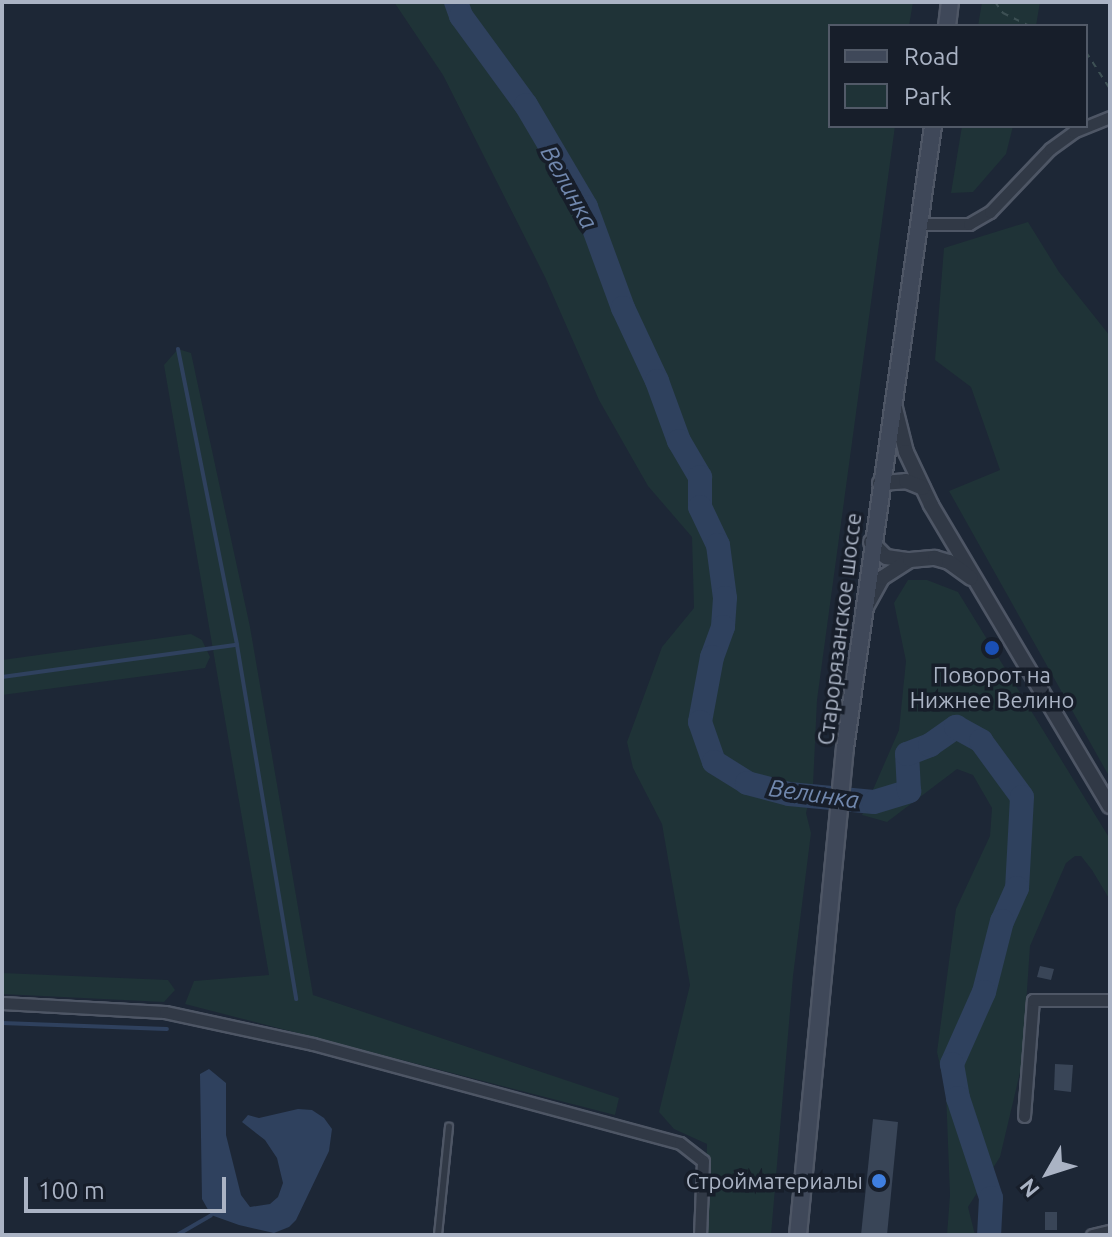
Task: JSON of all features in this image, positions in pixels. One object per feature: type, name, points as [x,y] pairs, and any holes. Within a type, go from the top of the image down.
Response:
[{"type":"main road","points":[[947,24],[950,2]]},
{"type":"main road","name":"Старорязанское шоссе","points":[[798,1235],[845,748],[871,542],[933,128]]},
{"type":"street","points":[[1088,126],[1110,117]]},
{"type":"street","points":[[919,224],[969,224],[990,212],[1050,149],[1083,128]]},
{"type":"street","points":[[893,396],[901,435],[924,488],[979,587],[1110,806]]},
{"type":"street","points":[[880,483],[906,481],[924,488]]},
{"type":"street","points":[[871,542],[886,557],[910,560],[935,558],[949,562],[979,587]]},
{"type":"street","points":[[862,616],[882,578],[910,560]]},
{"type":"street","points":[[1024,1116],[1033,1000],[1110,1000]]},
{"type":"street","points":[[2,1003],[178,1014],[313,1044],[680,1143],[703,1161],[700,1235]]},
{"type":"street","points":[[1092,1235],[1110,1231]]},
{"type":"lane","points":[[438,1235],[449,1127]]},
{"type":"path","points":[[995,2],[1003,13],[1026,24]]},
{"type":"path","points":[[1088,55],[1110,89]]},
{"type":"green space","points":[[394,2],[913,2],[909,24],[828,24],[828,128],[895,128],[817,700],[813,785],[806,813],[811,833],[793,976],[771,1235],[704,1235],[707,1144],[674,1129],[659,1112],[690,985],[662,824],[633,768],[627,742],[662,647],[694,608],[692,537],[648,486],[599,400],[545,277],[443,75]]},
{"type":"green space","points":[[982,2],[1040,2],[1036,24],[978,24]]},
{"type":"green space","points":[[962,128],[1012,128],[1006,154],[973,192],[951,193]]},
{"type":"green space","points":[[1028,222],[1059,272],[1110,336],[1110,778],[949,491],[1000,470],[971,387],[935,360],[944,248]]},
{"type":"green space","points":[[178,349],[191,353],[250,627],[313,995],[619,1098],[615,1115],[185,1004],[194,981],[269,975],[164,365]]},
{"type":"green space","points":[[908,580],[927,580],[958,592],[1110,839],[1110,900],[1081,856],[1075,856],[1066,863],[1030,946],[1022,1064],[1000,1157],[968,1207],[975,1235],[947,1235],[950,1195],[946,1092],[937,1052],[956,909],[990,836],[992,808],[973,775],[957,769],[887,822],[862,815],[899,730],[906,661],[894,603]]},
{"type":"green space","points":[[191,634],[202,640],[210,657],[205,668],[2,695],[2,660]]},
{"type":"green space","points":[[2,973],[168,980],[175,990],[164,1002],[2,994]]},
{"type":"water","points":[[209,1069],[226,1083],[226,1135],[241,1195],[250,1207],[270,1204],[278,1197],[283,1183],[277,1158],[265,1140],[242,1122],[248,1115],[259,1118],[298,1109],[312,1110],[324,1118],[332,1129],[329,1151],[296,1220],[289,1227],[274,1233],[239,1225],[211,1215],[202,1199],[200,1074]]},
{"type":"building","points":[[1040,966],[1054,969],[1051,980],[1037,977]]},
{"type":"building","points":[[1055,1064],[1073,1065],[1071,1092],[1054,1090]]},
{"type":"building","points":[[873,1119],[898,1122],[887,1235],[861,1235]]},
{"type":"building","points":[[1045,1212],[1057,1212],[1057,1230],[1045,1230]]},
{"type":"waterway","name":"Велинка","points":[[456,2],[461,16],[526,105],[586,207],[623,308],[657,381],[679,441],[700,477],[700,507],[718,545],[725,598],[723,627],[712,657],[700,722],[714,762],[747,783],[789,794],[874,802],[909,791],[907,754],[930,745],[956,727],[981,741],[1022,797],[1017,888],[1002,921],[984,992],[952,1064],[958,1098],[991,1198],[989,1235]]},
{"type":"waterway","points":[[178,349],[237,645],[296,999]]},
{"type":"waterway","points":[[2,677],[237,645]]},
{"type":"waterway","points":[[2,1023],[167,1029]]},
{"type":"waterway","points":[[177,1235],[211,1215]]},
{"type":"place","name":"Поворот на Нижнее Велино","points":[[992,648]]},
{"type":"place","name":"Стройматериалы","points":[[879,1181]]}]
